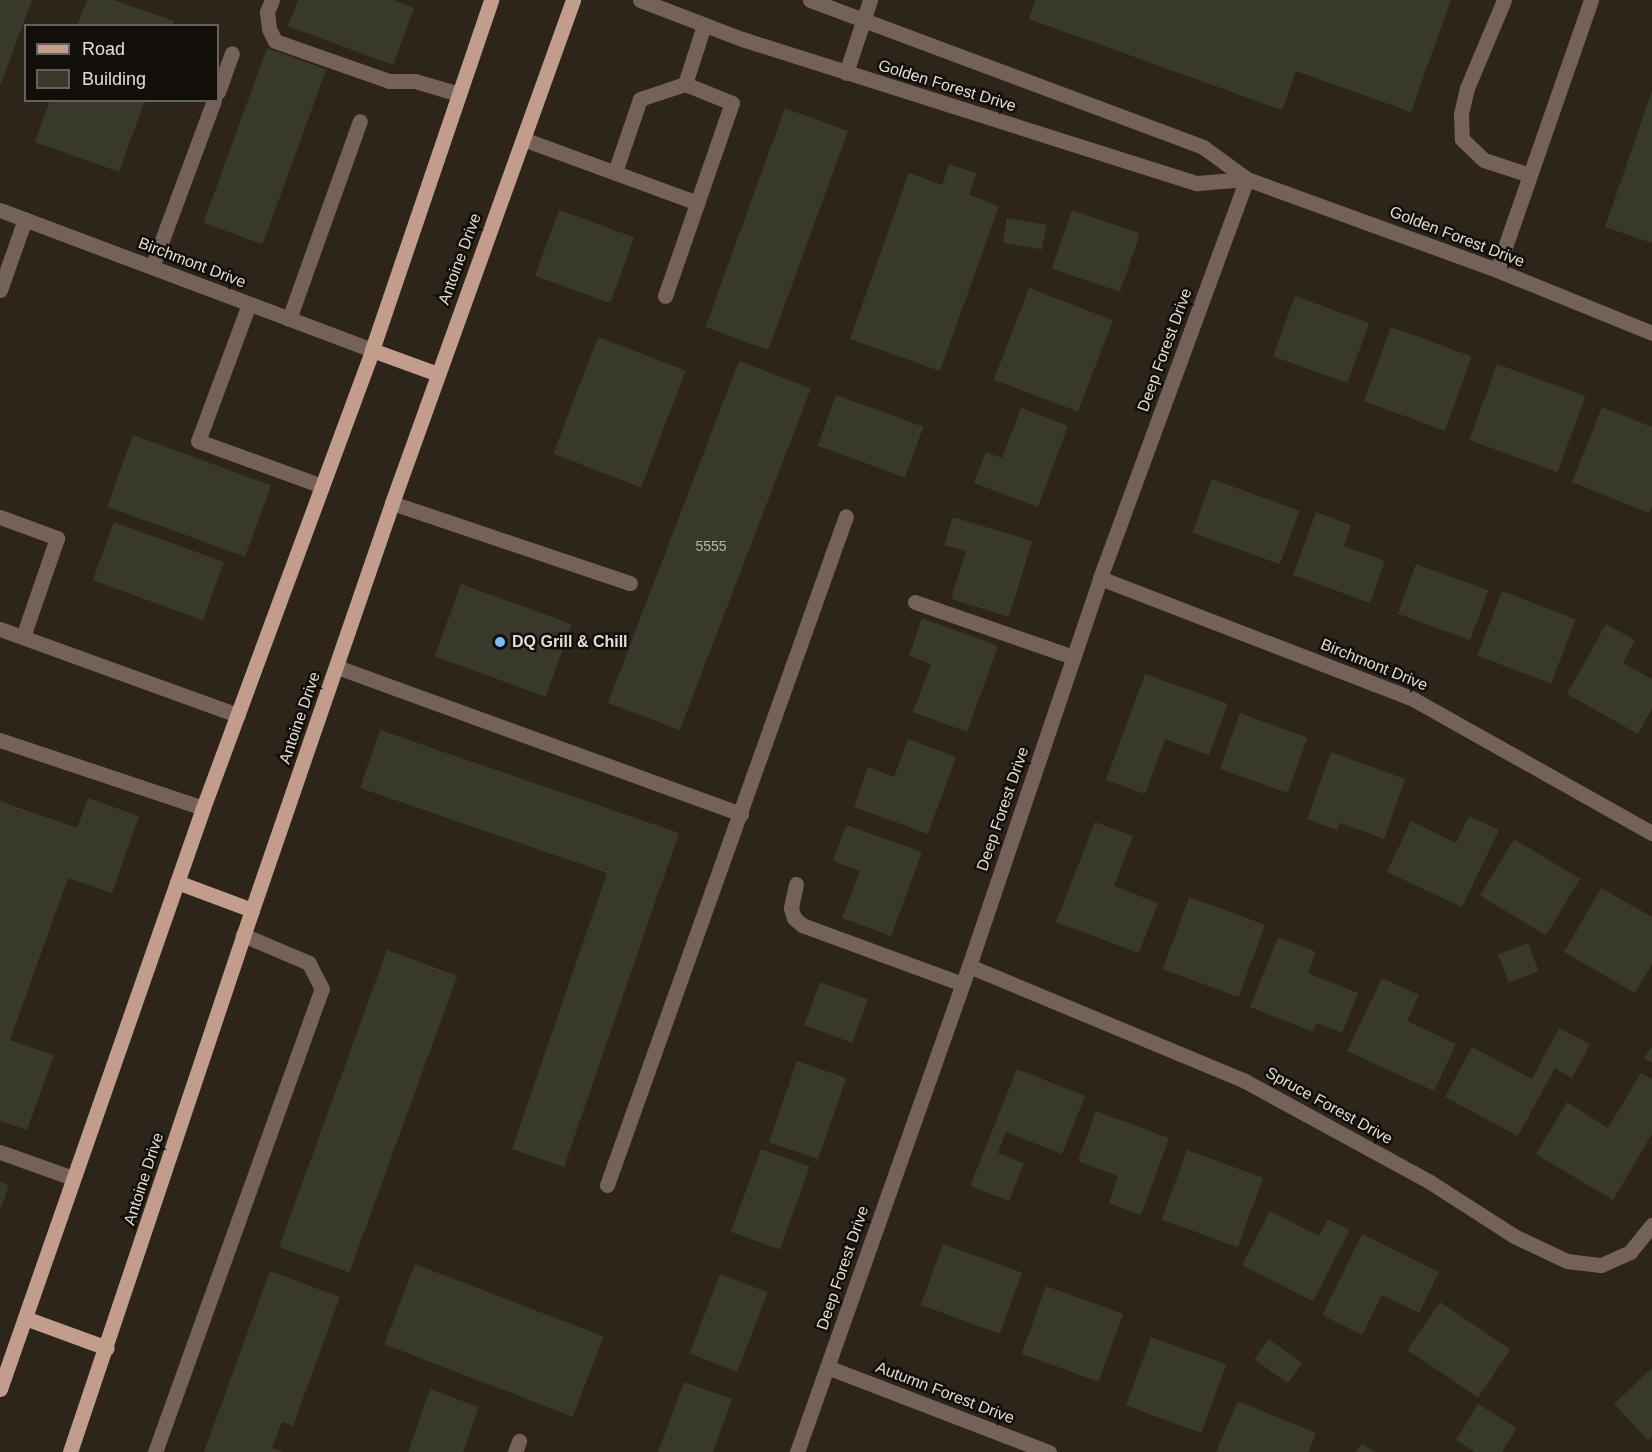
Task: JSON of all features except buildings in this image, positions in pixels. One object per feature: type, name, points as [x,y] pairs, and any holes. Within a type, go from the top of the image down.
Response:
[{"type":"main road","points":[[0,1389],[203,808],[372,350],[491,0]]},
{"type":"main road","name":"Antoine Drive","points":[[70,1452],[107,1348],[243,935],[392,503],[573,0]]},
{"type":"main road","points":[[372,350],[438,374]]},
{"type":"main road","points":[[177,882],[252,910]]},
{"type":"main road","points":[[25,1318],[107,1348]]},
{"type":"street","points":[[272,0],[267,12],[269,29],[276,41],[389,81],[415,81],[459,94]]},
{"type":"street","name":"Golden Forest Drive","points":[[640,0],[704,25],[846,73],[1197,183],[1247,179]]},
{"type":"street","name":"Golden Forest Drive","points":[[810,0],[1203,147],[1247,179],[1497,270],[1652,333]]},
{"type":"street","points":[[846,73],[870,0]]},
{"type":"street","points":[[1504,0],[1467,88],[1461,114],[1462,139],[1484,160],[1530,175]]},
{"type":"street","points":[[1497,270],[1591,0]]},
{"type":"street","points":[[685,84],[704,25]]},
{"type":"street","points":[[219,89],[232,53]]},
{"type":"street","points":[[615,172],[640,99],[685,84],[732,103],[665,296]]},
{"type":"street","points":[[152,267],[213,102]]},
{"type":"street","points":[[289,319],[360,121]]},
{"type":"street","points":[[523,139],[698,203]]},
{"type":"street","name":"Deep Forest Drive","points":[[797,1452],[969,966],[1100,578],[1247,179]]},
{"type":"street","name":"Birchmont Drive","points":[[0,210],[372,350]]},
{"type":"street","points":[[0,290],[25,219]]},
{"type":"street","points":[[249,304],[198,441],[322,486]]},
{"type":"street","points":[[392,503],[630,583]]},
{"type":"street","points":[[608,1185],[846,516]]},
{"type":"street","points":[[0,517],[57,538],[22,637]]},
{"type":"street","name":"Birchmont Drive","points":[[1100,578],[1413,699],[1652,833]]},
{"type":"street","points":[[915,602],[1073,657]]},
{"type":"street","points":[[0,629],[238,715]]},
{"type":"street","points":[[337,667],[741,814]]},
{"type":"street","points":[[0,740],[203,808]]},
{"type":"street","points":[[796,884],[790,908],[794,918],[802,925],[962,984]]},
{"type":"street","points":[[155,1452],[322,990],[309,963],[243,935]]},
{"type":"street","name":"Spruce Forest Drive","points":[[969,966],[1245,1081],[1430,1182],[1514,1236],[1567,1261],[1601,1265],[1630,1252],[1652,1225]]},
{"type":"street","points":[[0,1152],[73,1178]]},
{"type":"street","name":"Autumn Forest Drive","points":[[827,1367],[1049,1452]]},
{"type":"place","name":"DQ Grill & Chill","points":[[500,642]]}]
